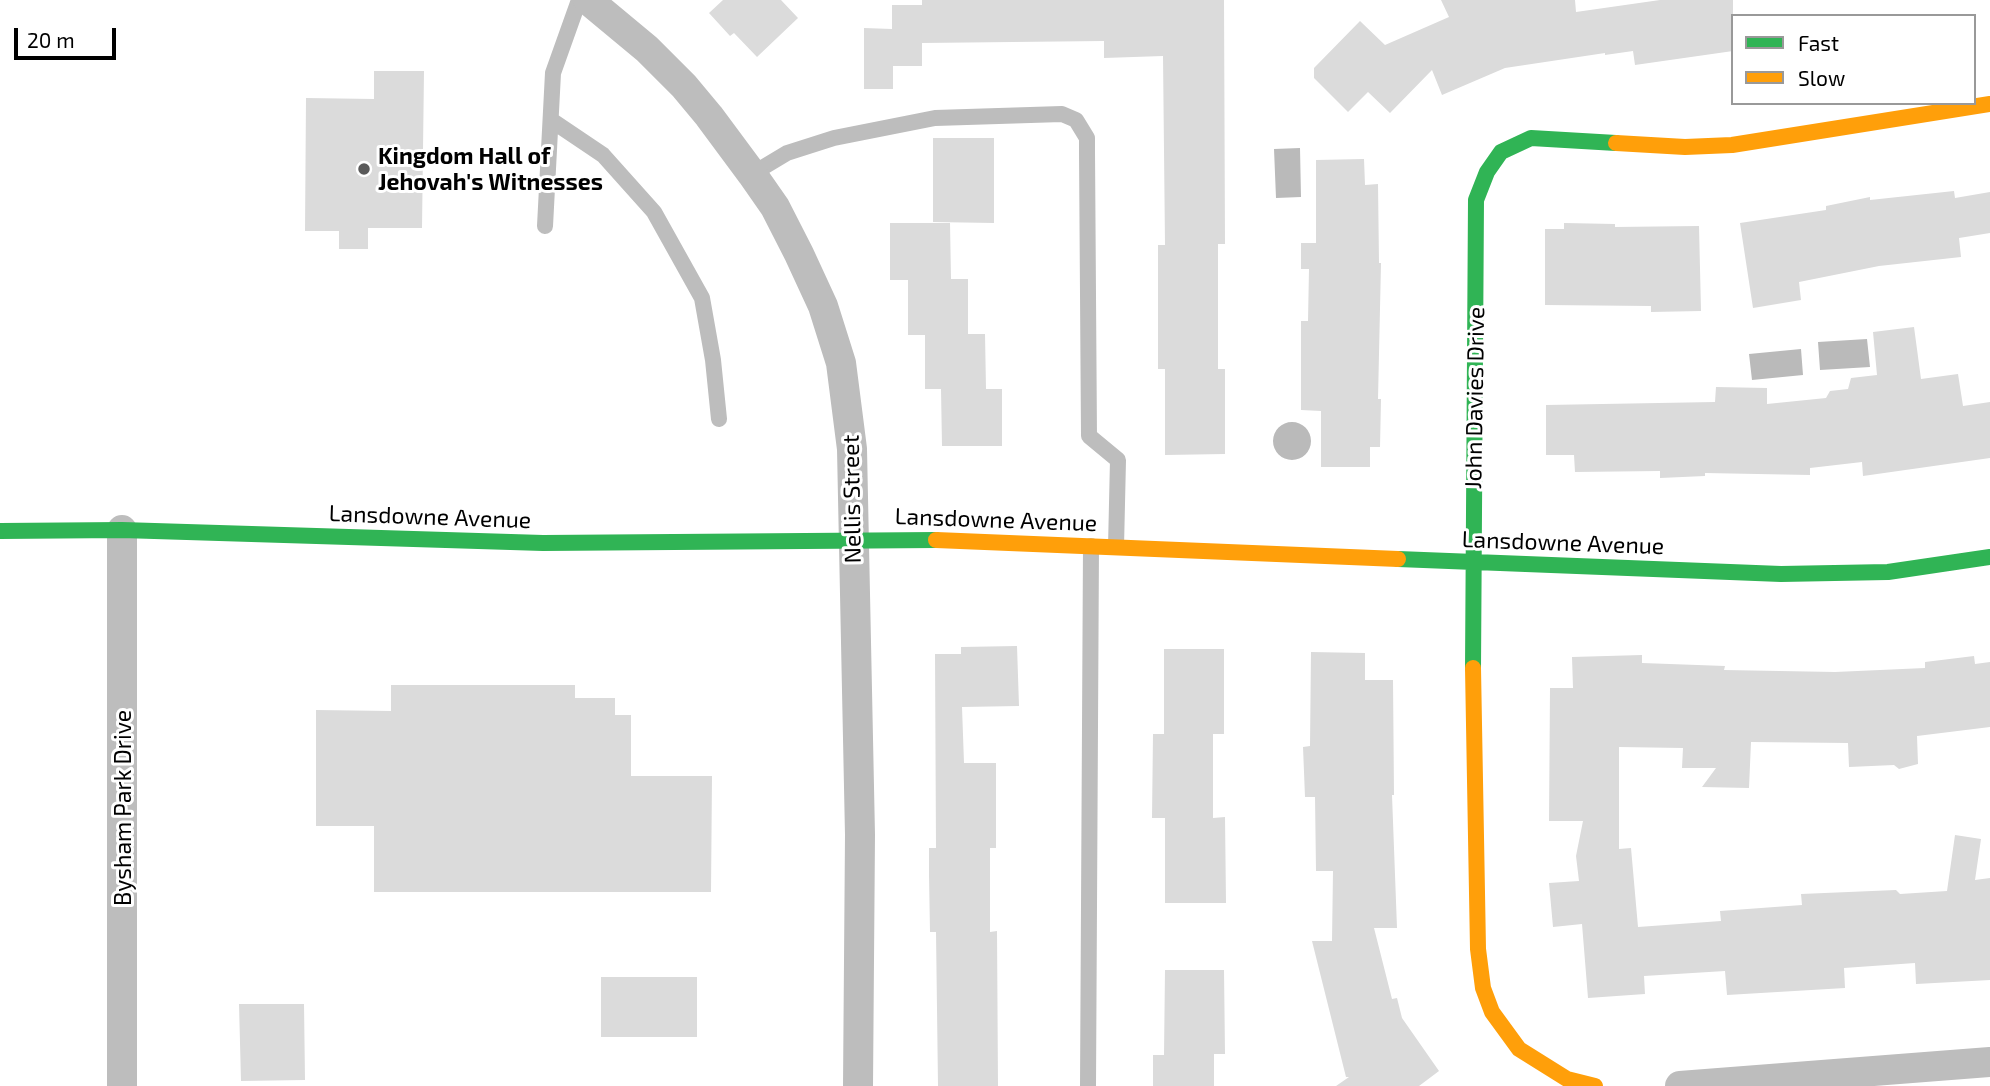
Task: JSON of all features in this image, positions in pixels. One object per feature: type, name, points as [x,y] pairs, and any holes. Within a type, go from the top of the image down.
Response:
[{"type":"main road","name":"John Davies Drive","points":[[1595,1086],[1567,1079],[1519,1049],[1492,1012],[1483,988],[1477,924],[1473,562],[1476,200],[1487,172],[1501,152],[1531,138],[1685,147],[1732,145],[1990,104]]},
{"type":"main road","name":"Lansdowne Avenue","points":[[0,531],[122,530],[543,543],[901,539],[1781,574],[1888,572],[1990,557]]},
{"type":"street","name":"Nellis Street","points":[[589,0],[647,49],[684,86],[775,207],[823,306],[841,363],[852,449],[860,835],[858,1086]]},
{"type":"street","name":"Bysham Park Drive","points":[[122,530],[122,1086]]},
{"type":"street","points":[[1680,1086],[1990,1062]]},
{"type":"lane","points":[[545,226],[553,73],[579,0]]},
{"type":"lane","points":[[752,174],[786,153],[835,138],[935,118],[1062,114],[1073,117],[1079,123],[1087,138],[1089,436],[1118,460],[1116,547]]},
{"type":"lane","points":[[551,120],[603,155],[654,212],[702,298],[713,360],[719,419]]},
{"type":"lane","points":[[1088,1086],[1091,545]]},
{"type":"shaded area","points":[[1300,148],[1301,197],[1276,198],[1274,149]]},
{"type":"shaded area","points":[[1867,339],[1870,367],[1820,370],[1818,342]]},
{"type":"shaded area","points":[[1801,349],[1803,375],[1752,380],[1749,354]]},
{"type":"shaded area","points":[[1292,422],[1306,427],[1311,441],[1306,455],[1292,460],[1278,455],[1273,441],[1278,427]]},
{"type":"building","points":[[723,0],[781,0],[798,18],[757,57],[734,33],[730,36],[709,13]]},
{"type":"building","points":[[922,0],[1224,0],[1225,244],[1218,244],[1218,369],[1225,369],[1225,454],[1165,455],[1165,369],[1158,369],[1158,245],[1165,245],[1163,56],[1104,58],[1104,41],[922,43],[922,66],[893,66],[893,89],[864,89],[864,28],[892,29],[892,5],[922,5]]},
{"type":"building","points":[[1441,0],[1575,0],[1576,12],[1660,0],[1733,0],[1731,51],[1635,65],[1633,51],[1605,53],[1505,68],[1442,95],[1432,70],[1390,113],[1368,92],[1348,112],[1314,78],[1314,68],[1360,21],[1385,45],[1449,17]]},
{"type":"building","name":"Kingdom Hall of Jehovah's Witnesses","points":[[374,71],[424,71],[422,228],[368,228],[368,249],[339,249],[339,231],[305,231],[306,98],[374,99]]},
{"type":"building","points":[[933,138],[994,138],[994,223],[933,222]]},
{"type":"building","points":[[1364,159],[1365,185],[1378,184],[1381,263],[1378,399],[1381,399],[1380,447],[1370,447],[1370,467],[1321,467],[1321,411],[1301,410],[1301,321],[1308,321],[1309,269],[1301,269],[1301,243],[1316,243],[1316,160]]},
{"type":"building","points":[[1954,191],[1955,198],[1990,192],[1990,233],[1959,238],[1961,257],[1879,266],[1799,282],[1801,300],[1753,308],[1740,223],[1826,210],[1826,206],[1870,197],[1870,200]]},
{"type":"building","points":[[890,223],[950,223],[951,279],[968,279],[968,334],[985,334],[986,389],[1002,389],[1002,446],[942,446],[941,389],[925,389],[925,335],[908,335],[908,280],[890,280]]},
{"type":"building","points":[[1564,223],[1615,224],[1615,227],[1699,226],[1701,311],[1651,312],[1651,306],[1545,305],[1545,229],[1564,229]]},
{"type":"building","points":[[1914,327],[1921,379],[1958,374],[1963,406],[1990,402],[1990,458],[1863,476],[1862,462],[1810,468],[1810,475],[1705,473],[1705,476],[1660,478],[1660,471],[1575,472],[1574,455],[1546,455],[1546,405],[1715,402],[1716,387],[1767,388],[1767,404],[1826,398],[1830,391],[1848,389],[1851,378],[1877,375],[1873,332]]},
{"type":"building","points":[[1017,646],[1019,706],[962,707],[964,763],[996,763],[996,848],[990,848],[990,932],[997,931],[998,1086],[938,1086],[936,932],[930,932],[929,875],[929,848],[936,848],[935,654],[961,654],[961,647]]},
{"type":"building","points":[[1164,649],[1224,649],[1224,734],[1213,734],[1213,818],[1225,817],[1226,903],[1165,903],[1165,818],[1152,818],[1153,734],[1164,734]]},
{"type":"building","points":[[1311,652],[1365,653],[1365,680],[1393,680],[1392,795],[1397,928],[1374,928],[1392,999],[1397,998],[1402,1018],[1439,1071],[1419,1086],[1336,1086],[1349,1077],[1346,1077],[1312,941],[1332,941],[1333,871],[1316,871],[1315,797],[1305,797],[1303,747],[1310,746]]},
{"type":"building","points":[[1642,655],[1642,663],[1725,666],[1724,670],[1835,672],[1925,668],[1925,662],[1974,656],[1975,664],[1990,662],[1990,727],[1917,736],[1918,764],[1899,769],[1894,765],[1849,767],[1848,743],[1751,742],[1749,788],[1702,787],[1716,768],[1682,768],[1683,748],[1619,747],[1619,849],[1631,848],[1638,927],[1721,921],[1720,911],[1802,905],[1801,894],[1947,891],[1955,835],[1981,839],[1975,880],[1990,878],[1990,980],[1916,984],[1915,963],[1844,968],[1845,988],[1727,995],[1725,971],[1644,976],[1645,994],[1588,998],[1582,924],[1553,927],[1549,883],[1579,881],[1576,856],[1583,821],[1549,821],[1550,688],[1573,688],[1572,657]]},
{"type":"building","points":[[391,685],[575,685],[575,698],[615,698],[615,715],[631,715],[631,776],[712,776],[711,892],[374,892],[374,826],[316,826],[316,710],[391,711]]},
{"type":"building","points":[[1165,970],[1224,970],[1225,1054],[1214,1054],[1214,1086],[1153,1086],[1153,1055],[1164,1055]]},
{"type":"building","points":[[601,977],[697,977],[697,1037],[601,1037]]},
{"type":"building","points":[[239,1004],[304,1004],[305,1080],[241,1081]]},
{"type":"traffic: fast","points":[[1473,668],[1476,200],[1487,172],[1501,152],[1531,138],[1616,143]]},
{"type":"traffic: fast","points":[[0,531],[122,530],[543,543],[936,540]]},
{"type":"traffic: fast","points":[[1398,559],[1781,574],[1888,572],[1990,557]]},
{"type":"traffic: slow","points":[[1616,143],[1685,147],[1732,145],[1990,104]]},
{"type":"traffic: slow","points":[[936,540],[1398,559]]},
{"type":"traffic: slow","points":[[1473,668],[1478,949],[1483,988],[1492,1012],[1519,1049],[1567,1079],[1595,1086]]},
{"type":"place","name":"Kingdom Hall of Jehovah's Witnesses","points":[[364,169]]}]
